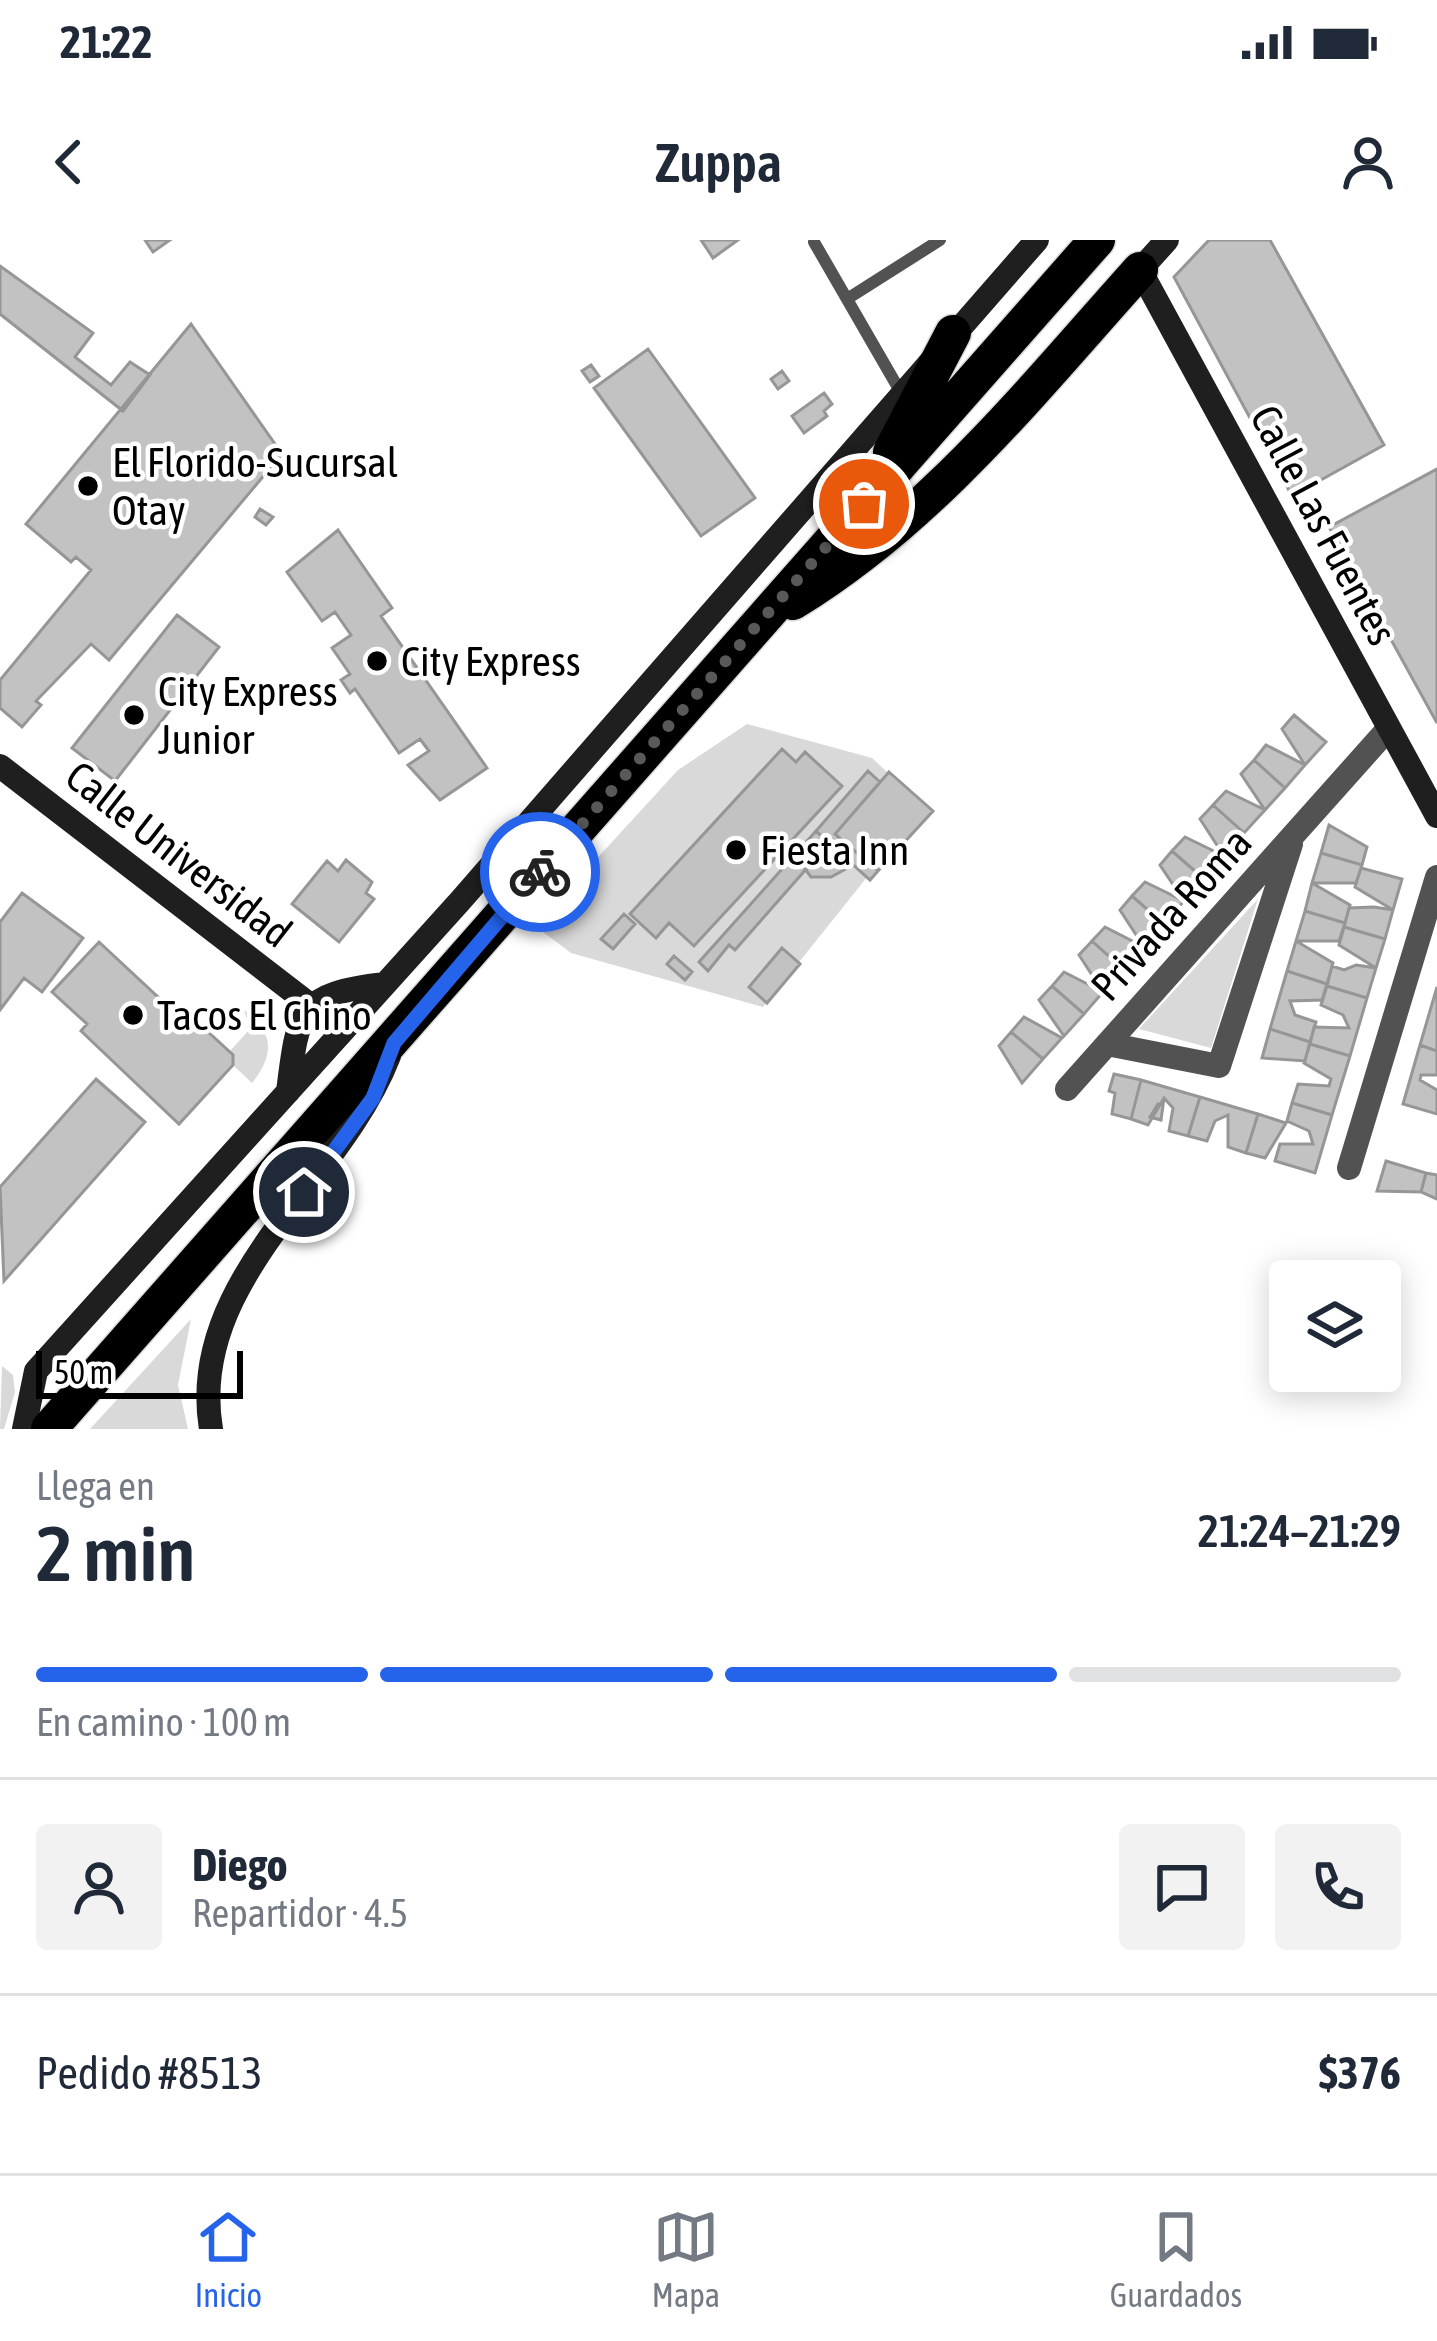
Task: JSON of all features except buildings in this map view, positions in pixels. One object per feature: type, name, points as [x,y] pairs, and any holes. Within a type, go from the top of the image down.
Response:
[{"type":"highway","points":[[49,1429],[1097,240]]},
{"type":"highway","points":[[759,622],[896,531],[958,471],[1140,270]]},
{"type":"highway","points":[[864,504],[953,333]]},
{"type":"main road","points":[[24,1429],[36,1371],[386,984],[1036,240]]},
{"type":"main road","points":[[1140,270],[1166,240]]},
{"type":"main road","name":"Calle Las Fuentes","points":[[1140,270],[1437,816]]},
{"type":"main road","name":"Calle Universidad","points":[[0,766],[310,1004]]},
{"type":"main road","points":[[288,1092],[296,1029],[310,1004],[340,989],[386,984]]},
{"type":"main road","points":[[211,1429],[214,1338],[227,1306],[349,1136],[373,1098],[394,1043]]},
{"type":"street","name":"Privada Roma","points":[[1067,1089],[1388,729]]},
{"type":"street","name":"Privada Roma","points":[[1107,1044],[1207,1068],[1219,1066],[1294,836]]},
{"type":"street","points":[[1349,1168],[1437,877]]},
{"type":"lane","points":[[847,299],[940,240]]},
{"type":"lane","points":[[814,242],[900,391]]},
{"type":"shaded area","points":[[747,724],[872,758],[924,806],[763,1007],[571,953],[535,926],[678,770]]},
{"type":"shaded area","points":[[1258,899],[1211,1048],[1139,1029]]},
{"type":"shaded area","points":[[244,1010],[261,1027],[268,1045],[252,1083],[233,1065],[229,1052],[250,1029]]},
{"type":"shaded area","points":[[191,1319],[178,1385],[188,1429],[90,1429]]},
{"type":"shaded area","points":[[2,1366],[13,1375],[15,1392],[4,1429],[0,1429]]},
{"type":"way so far","points":[[540,872],[864,504]]},
{"type":"place","name":"El Florido-Sucursal Otay","points":[[88,486]]},
{"type":"place","name":"City Express","points":[[377,661]]},
{"type":"place","name":"City Express Junior","points":[[134,715]]},
{"type":"place","name":"Fiesta Inn","points":[[736,850]]},
{"type":"place","name":"Tacos El Chino","points":[[133,1015]]},
{"type":"route","points":[[304,1192],[373,1098],[394,1043],[540,872]]}]
